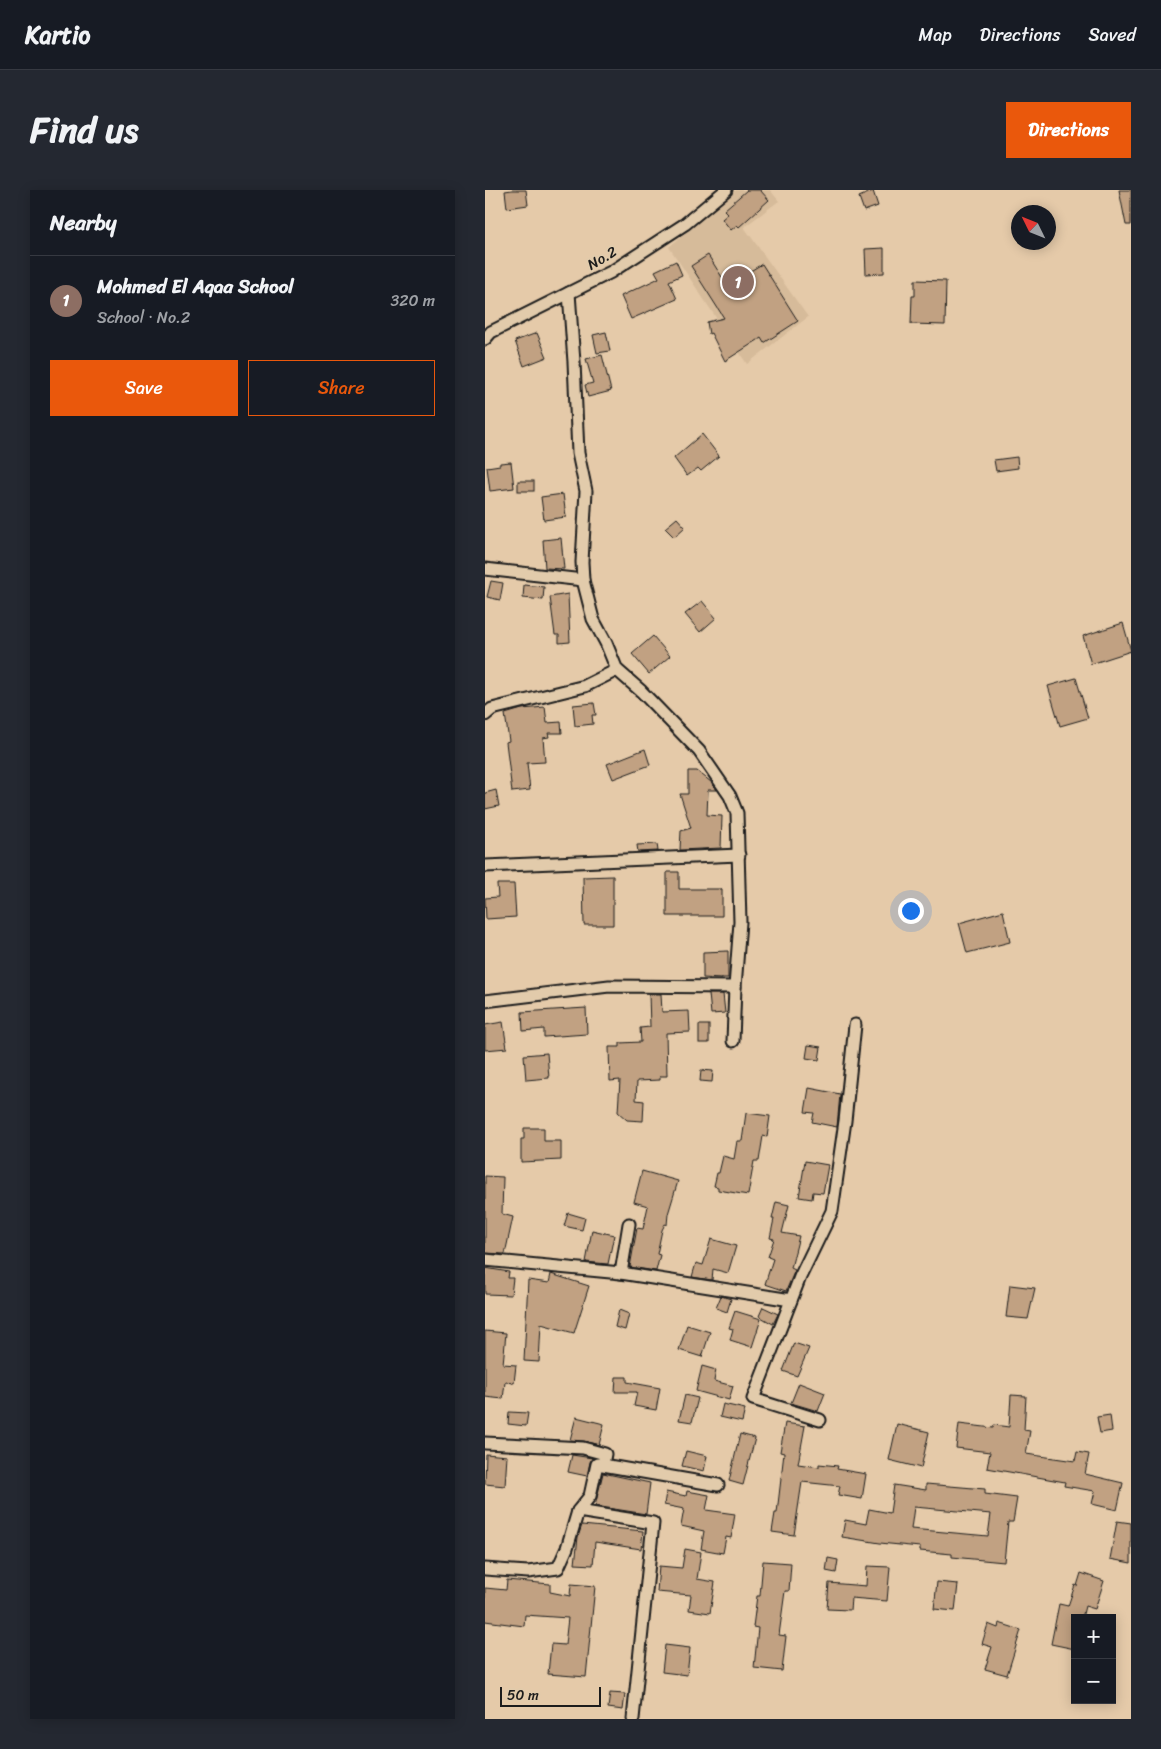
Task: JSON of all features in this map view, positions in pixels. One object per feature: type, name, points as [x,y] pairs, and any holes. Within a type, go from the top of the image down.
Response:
[{"type":"street","name":"No.2","points":[[485,339],[491,332],[611,272],[685,224],[726,190]]},
{"type":"street","points":[[569,293],[578,453],[586,491],[582,562],[583,580],[593,619],[606,643],[617,670],[641,691],[699,751],[730,796],[737,813],[740,922],[733,1041]]},
{"type":"street","points":[[485,569],[583,580]]},
{"type":"street","points":[[485,715],[492,709],[585,686],[617,670]]},
{"type":"street","points":[[485,866],[739,855]]},
{"type":"street","points":[[485,1001],[609,986],[735,987]]},
{"type":"street","points":[[820,1420],[753,1399],[800,1277],[832,1211],[845,1121],[855,1025]]},
{"type":"street","points":[[621,1273],[629,1224]]},
{"type":"street","points":[[485,1260],[621,1273],[791,1300]]},
{"type":"street","points":[[485,1442],[583,1448],[605,1454],[603,1464]]},
{"type":"street","points":[[485,1569],[528,1572],[558,1568],[567,1548],[579,1511],[590,1496],[597,1464],[718,1485]]},
{"type":"street","points":[[579,1511],[653,1523],[633,1719]]},
{"type":"shaded area","points":[[736,190],[770,190],[779,201],[744,227],[808,317],[747,364],[669,247]]},
{"type":"building","points":[[526,190],[528,205],[507,208],[505,191]]},
{"type":"building","points":[[747,190],[760,190],[769,200],[739,227],[737,225],[731,230],[722,219],[728,214],[724,210]]},
{"type":"building","points":[[1119,190],[1131,190],[1131,225],[1126,225]]},
{"type":"building","points":[[873,191],[878,206],[864,211],[859,197]]},
{"type":"building","points":[[884,248],[884,273],[866,274],[865,249]]},
{"type":"building","points":[[708,255],[727,285],[762,264],[798,321],[764,343],[761,338],[725,361],[711,333],[709,334],[707,322],[724,318],[691,266]]},
{"type":"building","points":[[676,261],[682,275],[669,281],[677,299],[631,319],[621,296],[659,278],[655,271]]},
{"type":"building","points":[[915,280],[946,281],[945,325],[911,324],[912,296],[915,296]]},
{"type":"building","points":[[606,332],[610,351],[597,353],[593,335]]},
{"type":"building","points":[[537,333],[547,357],[524,366],[515,341]]},
{"type":"building","points":[[602,355],[611,391],[588,397],[585,385],[593,383],[586,359]]},
{"type":"building","points":[[702,434],[719,456],[701,471],[698,468],[687,476],[674,458]]},
{"type":"building","points":[[1017,457],[1018,468],[996,471],[994,460]]},
{"type":"building","points":[[511,462],[514,488],[490,491],[487,467]]},
{"type":"building","points":[[518,481],[534,481],[534,491],[518,491]]},
{"type":"building","points":[[563,494],[566,517],[544,520],[541,497]]},
{"type":"building","points":[[677,518],[685,527],[674,537],[665,528]]},
{"type":"building","points":[[561,538],[564,569],[545,568],[543,540]]},
{"type":"building","points":[[491,581],[503,583],[500,600],[487,597]]},
{"type":"building","points":[[524,585],[544,587],[543,600],[523,598]]},
{"type":"building","points":[[568,594],[570,642],[559,643],[559,635],[555,635],[550,597]]},
{"type":"building","points":[[702,601],[716,618],[700,632],[685,614]]},
{"type":"building","points":[[1123,623],[1131,651],[1091,664],[1083,636]]},
{"type":"building","points":[[653,636],[670,656],[649,674],[632,654]]},
{"type":"building","points":[[1076,678],[1088,718],[1060,726],[1048,686]]},
{"type":"building","points":[[594,703],[596,715],[592,715],[593,724],[575,726],[573,705]]},
{"type":"building","points":[[545,707],[547,723],[561,722],[562,733],[548,733],[549,737],[543,738],[545,762],[527,763],[530,790],[512,792],[506,742],[509,741],[505,714],[522,709]]},
{"type":"building","points":[[645,749],[650,765],[613,779],[607,764]]},
{"type":"building","points":[[688,771],[697,771],[711,782],[717,790],[708,790],[707,815],[722,816],[721,848],[680,850],[681,831],[691,828],[680,794],[688,794]]},
{"type":"building","points":[[496,790],[499,806],[485,809],[485,793]]},
{"type":"building","points":[[657,844],[658,851],[638,852],[637,845]]},
{"type":"building","points":[[667,872],[679,872],[679,889],[722,889],[722,916],[667,916]]},
{"type":"building","points":[[613,876],[613,925],[584,925],[583,877]]},
{"type":"building","points":[[497,884],[514,884],[516,917],[486,919],[485,898],[498,897]]},
{"type":"building","points":[[1003,911],[1010,942],[967,953],[959,923]]},
{"type":"building","points":[[728,951],[728,978],[703,978],[703,952]]},
{"type":"building","points":[[649,994],[661,994],[662,1012],[689,1011],[690,1032],[666,1033],[667,1076],[660,1076],[660,1080],[637,1081],[636,1100],[644,1101],[643,1121],[627,1120],[618,1112],[620,1080],[610,1081],[609,1047],[620,1047],[620,1043],[641,1042],[640,1028],[650,1027]]},
{"type":"building","points":[[709,994],[723,994],[725,1013],[711,1014]]},
{"type":"building","points":[[586,1008],[587,1034],[544,1037],[544,1029],[523,1031],[522,1012]]},
{"type":"building","points":[[503,1022],[507,1048],[485,1050],[485,1025]]},
{"type":"building","points":[[699,1025],[709,1025],[709,1043],[699,1043]]},
{"type":"building","points":[[808,1045],[821,1047],[819,1060],[806,1058]]},
{"type":"building","points":[[547,1053],[549,1078],[526,1080],[524,1055]]},
{"type":"building","points":[[701,1070],[713,1071],[712,1082],[700,1081]]},
{"type":"building","points":[[809,1088],[840,1094],[837,1127],[812,1122],[814,1113],[805,1112]]},
{"type":"building","points":[[746,1113],[770,1116],[767,1137],[763,1136],[759,1161],[754,1161],[748,1195],[718,1190],[718,1187],[714,1186],[723,1156],[734,1159],[737,1141],[742,1141]]},
{"type":"building","points":[[524,1128],[544,1128],[544,1141],[561,1141],[561,1160],[521,1162],[521,1139],[524,1139]]},
{"type":"building","points":[[805,1161],[828,1165],[823,1193],[813,1192],[812,1199],[799,1197]]},
{"type":"building","points":[[642,1171],[678,1181],[668,1214],[667,1225],[665,1224],[662,1230],[657,1254],[660,1255],[656,1271],[630,1267],[637,1228],[643,1229],[648,1206],[634,1202]]},
{"type":"building","points":[[485,1176],[503,1177],[502,1214],[513,1217],[505,1254],[485,1253]]},
{"type":"building","points":[[776,1202],[789,1205],[782,1233],[799,1236],[791,1268],[795,1270],[786,1291],[765,1284],[773,1259],[768,1257],[774,1239],[770,1238]]},
{"type":"building","points":[[568,1213],[585,1218],[582,1230],[564,1226]]},
{"type":"building","points":[[592,1230],[614,1235],[608,1264],[586,1262]]},
{"type":"building","points":[[711,1239],[736,1246],[728,1273],[713,1269],[712,1280],[692,1277],[696,1263],[703,1265]]},
{"type":"building","points":[[485,1268],[509,1272],[508,1278],[513,1278],[511,1295],[485,1294]]},
{"type":"building","points":[[551,1274],[589,1286],[574,1333],[541,1324],[539,1362],[524,1361],[528,1280],[549,1283]]},
{"type":"building","points":[[1010,1285],[1035,1288],[1028,1319],[1006,1317]]},
{"type":"building","points":[[721,1296],[731,1299],[727,1312],[716,1308]]},
{"type":"building","points":[[763,1307],[778,1314],[773,1324],[759,1316]]},
{"type":"building","points":[[619,1310],[629,1314],[625,1330],[615,1327]]},
{"type":"building","points":[[735,1311],[761,1319],[752,1347],[730,1340],[733,1329],[729,1328]]},
{"type":"building","points":[[687,1325],[710,1332],[702,1357],[679,1350]]},
{"type":"building","points":[[485,1331],[506,1333],[503,1364],[516,1365],[514,1383],[505,1382],[503,1399],[485,1397]]},
{"type":"building","points":[[794,1343],[809,1348],[797,1376],[783,1371]]},
{"type":"building","points":[[702,1366],[716,1370],[714,1381],[733,1386],[729,1400],[696,1391]]},
{"type":"building","points":[[616,1377],[627,1377],[627,1382],[660,1388],[656,1410],[634,1406],[637,1392],[615,1392]]},
{"type":"building","points":[[799,1383],[825,1393],[818,1411],[791,1403]]},
{"type":"building","points":[[685,1395],[698,1398],[692,1422],[679,1420]]},
{"type":"building","points":[[1011,1395],[1026,1396],[1024,1430],[1030,1431],[1026,1454],[1075,1461],[1077,1452],[1089,1454],[1085,1474],[1123,1483],[1117,1510],[1092,1504],[1095,1491],[1064,1486],[1065,1482],[987,1468],[990,1452],[956,1448],[959,1424],[993,1428],[994,1425],[1009,1427]]},
{"type":"building","points":[[723,1404],[745,1409],[742,1422],[720,1417]]},
{"type":"building","points":[[509,1412],[528,1413],[526,1426],[508,1424]]},
{"type":"building","points":[[1110,1415],[1112,1431],[1100,1433],[1097,1417]]},
{"type":"building","points":[[576,1417],[604,1424],[599,1445],[570,1440]]},
{"type":"building","points":[[785,1423],[805,1426],[798,1464],[819,1467],[819,1464],[838,1466],[837,1469],[866,1474],[862,1499],[838,1495],[840,1486],[802,1482],[794,1535],[772,1532],[775,1513],[777,1513],[784,1453],[780,1452]]},
{"type":"building","points":[[897,1424],[929,1432],[921,1468],[889,1460]]},
{"type":"building","points":[[740,1434],[755,1438],[743,1485],[729,1481]]},
{"type":"building","points":[[686,1451],[707,1456],[704,1471],[682,1466]]},
{"type":"building","points":[[486,1454],[507,1456],[505,1486],[485,1484]]},
{"type":"building","points":[[572,1455],[592,1458],[587,1476],[568,1472]]},
{"type":"building","points":[[603,1473],[650,1483],[646,1514],[595,1506]]},
{"type":"building","points":[[926,1484],[985,1489],[985,1494],[1017,1498],[1013,1522],[1008,1522],[1004,1562],[952,1557],[952,1554],[920,1551],[920,1547],[842,1537],[845,1520],[866,1524],[869,1509],[890,1513],[894,1485],[926,1490]],"holes":[[[914,1507],[991,1514],[988,1536],[911,1529]]]},
{"type":"building","points":[[687,1491],[709,1495],[706,1510],[735,1514],[731,1538],[726,1537],[723,1553],[701,1549],[704,1531],[681,1526],[684,1509],[664,1505],[666,1492],[686,1496]]},
{"type":"building","points":[[1117,1521],[1131,1523],[1131,1563],[1110,1559]]},
{"type":"building","points":[[582,1525],[643,1531],[641,1549],[595,1542],[593,1565],[575,1564],[578,1537]]},
{"type":"building","points":[[685,1549],[701,1552],[697,1579],[715,1582],[710,1613],[689,1610],[691,1595],[657,1592],[659,1566],[682,1568]]},
{"type":"building","points":[[828,1558],[838,1560],[836,1573],[826,1571]]},
{"type":"building","points":[[763,1561],[791,1563],[789,1591],[785,1591],[779,1635],[786,1636],[782,1671],[754,1668],[758,1628],[753,1627],[757,1596],[760,1596]]},
{"type":"building","points":[[867,1566],[890,1567],[887,1601],[851,1598],[850,1610],[827,1609],[829,1583],[866,1586]]},
{"type":"building","points":[[1081,1573],[1104,1581],[1095,1609],[1085,1606],[1083,1614],[1071,1614],[1071,1648],[1051,1644],[1059,1604],[1068,1606],[1075,1585],[1077,1586]]},
{"type":"building","points":[[507,1580],[550,1584],[550,1592],[570,1596],[571,1584],[595,1586],[586,1677],[548,1674],[551,1644],[565,1645],[568,1618],[525,1615],[524,1626],[485,1621],[485,1588],[506,1590]]},
{"type":"building","points":[[937,1582],[958,1584],[955,1611],[934,1609]]},
{"type":"building","points":[[999,1623],[1021,1630],[1007,1675],[985,1669],[992,1647],[982,1644],[988,1624],[998,1628]]},
{"type":"building","points":[[665,1645],[690,1648],[687,1675],[662,1672]]},
{"type":"building","points":[[610,1693],[625,1694],[623,1710],[608,1708]]},
{"type":"place","name":"Mohmed El Aqaa School","points":[[738,282]]}]
